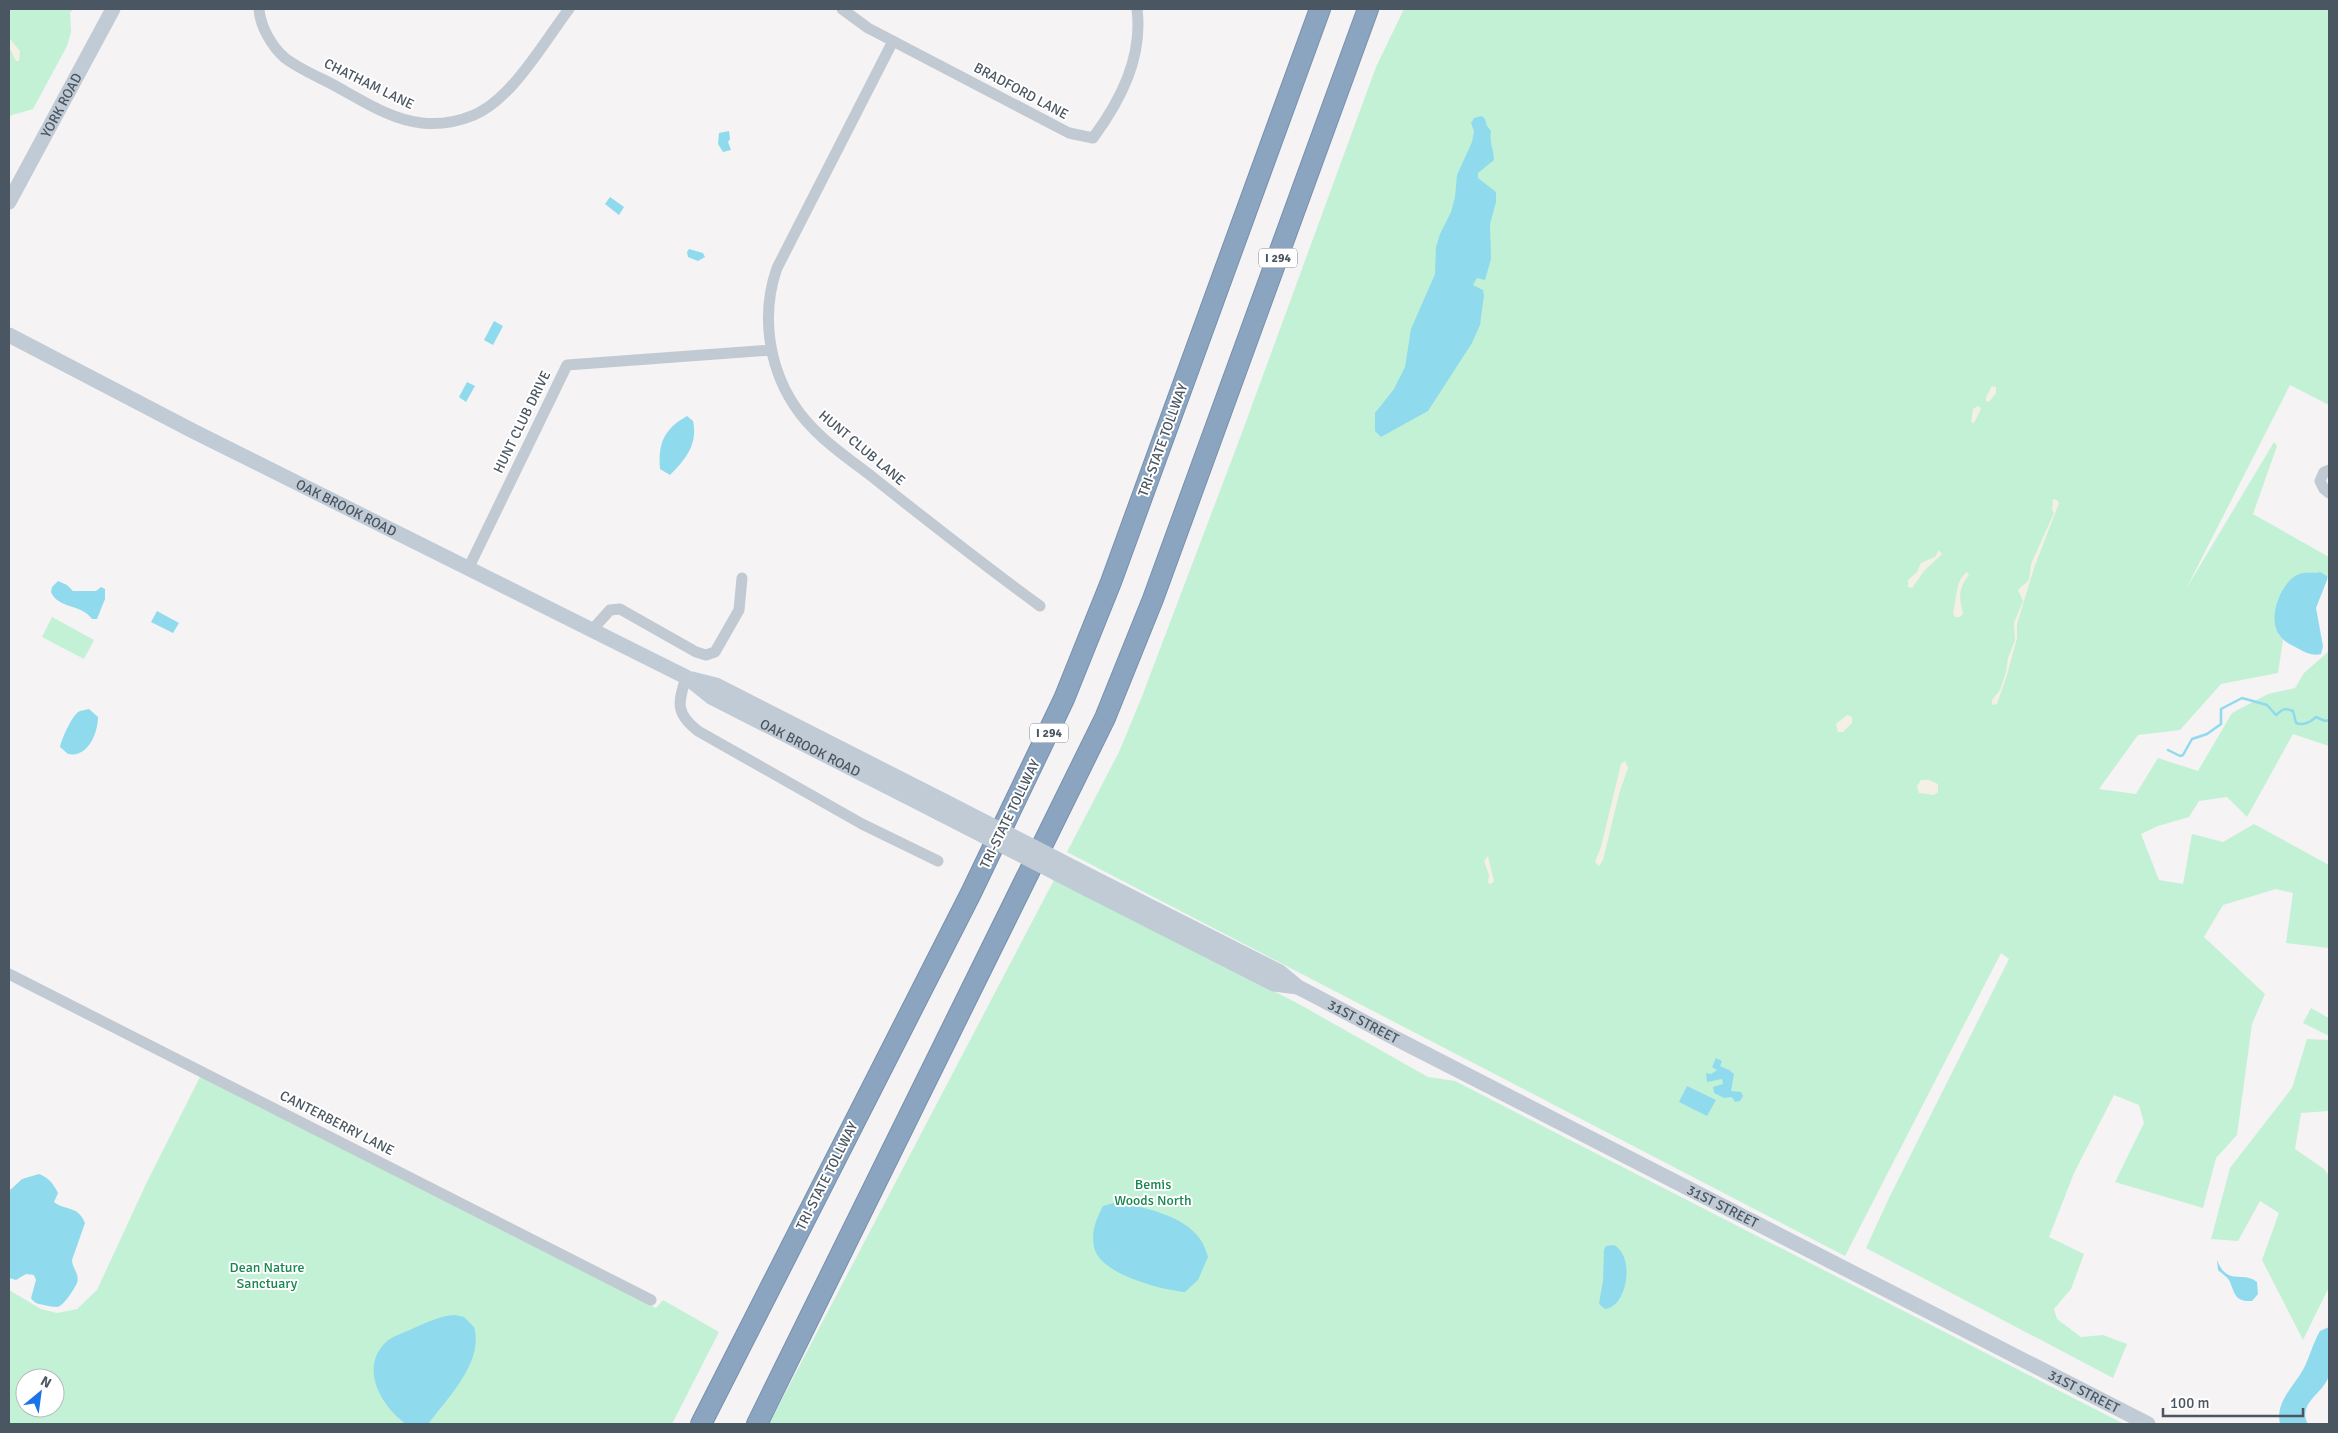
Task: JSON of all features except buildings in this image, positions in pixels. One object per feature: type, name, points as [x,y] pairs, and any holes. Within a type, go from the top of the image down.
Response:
[{"type":"highway","name":"TRI-STATE TOLLWAY","points":[[701,1424],[971,893],[1064,700],[1111,582],[1320,9]]},
{"type":"highway","name":"I 294","points":[[757,1424],[1105,718],[1153,599],[1368,9]]},
{"type":"highway","points":[[1348,63],[1373,9]]},
{"type":"main road","name":"YORK ROAD","points":[[9,202],[112,9]]},
{"type":"main road","name":"OAK BROOK ROAD","points":[[9,335],[186,428],[686,678],[716,685],[942,807]]},
{"type":"main road","name":"31ST STREET","points":[[942,807],[1090,882],[1280,972],[1298,987],[2148,1424]]},
{"type":"street","name":"CHATHAM LANE","points":[[259,9],[259,15],[271,42],[292,62],[392,114],[412,122],[435,124],[458,122],[485,110],[502,98],[569,9]]},
{"type":"street","name":"BRADFORD LANE","points":[[842,9],[860,24],[1069,133],[1093,138],[1106,120],[1132,68],[1139,35],[1137,9]]},
{"type":"street","name":"HUNT CLUB LANE","points":[[893,41],[777,268],[768,306],[771,350],[788,394],[815,430],[930,523],[1040,606]]},
{"type":"street","name":"HUNT CLUB DRIVE","points":[[468,568],[567,365],[771,350]]},
{"type":"street","points":[[2329,470],[2324,472],[2320,481],[2324,489],[2329,493]]},
{"type":"street","points":[[592,630],[610,610],[620,609],[696,652],[706,655],[715,652],[739,610],[742,578]]},
{"type":"street","points":[[686,678],[680,698],[680,708],[688,723],[698,731],[862,824],[938,861]]},
{"type":"street","name":"CANTERBERRY LANE","points":[[9,974],[652,1300]]},
{"type":"green space","points":[[9,9],[73,9],[70,13],[71,32],[67,46],[33,109],[9,116]]},
{"type":"green space","points":[[1404,9],[2329,9],[2329,405],[2290,385],[2186,589],[2274,442],[2277,446],[2253,514],[2329,557],[2329,581],[2326,576],[2317,573],[2303,573],[2278,634],[2283,640],[2278,673],[2221,684],[2180,730],[2138,735],[2099,789],[2136,794],[2158,758],[2198,771],[2232,713],[2268,694],[2295,688],[2304,673],[2329,651],[2329,746],[2293,734],[2247,817],[2227,797],[2199,801],[2189,817],[2158,826],[2141,834],[2159,880],[2183,884],[2192,834],[2223,842],[2254,824],[2329,865],[2329,948],[2286,943],[2293,893],[2276,889],[2223,905],[2204,937],[2265,994],[2252,1024],[2237,1135],[2216,1158],[2203,1208],[2115,1182],[2144,1123],[2139,1105],[2114,1095],[2074,1173],[2049,1237],[2084,1254],[2071,1289],[2054,1309],[2057,1319],[2081,1337],[2103,1335],[2127,1344],[2113,1378],[1866,1248],[1889,1198],[2009,959],[2001,953],[1845,1256],[1067,852],[1119,752],[1141,699],[1240,438],[1376,67]]},
{"type":"green space","points":[[52,617],[94,640],[84,659],[42,637]]},
{"type":"green space","name":"Bemis Woods North","points":[[1054,880],[1297,1003],[1428,1077],[1455,1081],[2124,1424],[769,1424]]},
{"type":"green space","points":[[2311,1008],[2329,1018],[2329,1036],[2303,1023]]},
{"type":"green space","points":[[2307,1039],[2328,1040],[2329,1042],[2329,1111],[2301,1113],[2295,1149],[2324,1169],[2329,1176],[2329,1287],[2303,1340],[2262,1260],[2279,1213],[2260,1201],[2238,1241],[2211,1239],[2230,1168],[2292,1088]]},
{"type":"green space","name":"Dean Nature Sanctuary","points":[[201,1075],[619,1287],[656,1308],[663,1300],[719,1332],[672,1424],[9,1424],[9,1290],[41,1309],[57,1313],[77,1309],[97,1290],[147,1182]]},
{"type":"sand","points":[[9,38],[20,51],[19,61],[16,61],[9,47]]},
{"type":"sand","points":[[1992,386],[1996,387],[1996,393],[1989,402],[1986,401],[1986,397]]},
{"type":"sand","points":[[1978,406],[1981,409],[1974,423],[1971,422],[1973,409]]},
{"type":"sand","points":[[2053,499],[2059,503],[2034,568],[2017,624],[2017,638],[2007,675],[1997,704],[1992,705],[1992,700],[2000,690],[2008,658],[2015,640],[2014,623],[2023,601],[2018,590],[2029,580],[2031,564],[2054,513],[2052,510]]},
{"type":"sand","points":[[1939,550],[1942,554],[1924,571],[1912,588],[1908,587],[1908,580],[1917,572],[1921,563],[1935,557]]},
{"type":"sand","points":[[1967,572],[1969,575],[1960,593],[1963,614],[1960,617],[1955,617],[1953,613],[1958,585]]},
{"type":"sand","points":[[1847,715],[1852,717],[1852,723],[1843,732],[1838,732],[1836,724]]},
{"type":"sand","points":[[1625,761],[1628,768],[1619,794],[1603,860],[1599,866],[1595,862],[1601,847],[1621,764]]},
{"type":"sand","points":[[1921,780],[1929,780],[1938,784],[1938,792],[1934,795],[1919,793],[1917,786]]},
{"type":"sand","points":[[1488,856],[1494,881],[1491,884],[1488,883],[1489,875],[1484,861]]},
{"type":"water","points":[[1482,116],[1491,131],[1494,160],[1478,173],[1478,178],[1496,192],[1496,202],[1490,224],[1491,259],[1485,280],[1477,278],[1473,285],[1483,290],[1484,295],[1480,325],[1472,343],[1428,411],[1381,437],[1375,431],[1375,413],[1394,389],[1405,367],[1411,329],[1435,274],[1436,247],[1451,212],[1455,197],[1457,175],[1472,142],[1474,131],[1471,123],[1474,118]]},
{"type":"water","points":[[729,131],[730,139],[728,142],[731,150],[723,152],[718,144],[719,133]]},
{"type":"water","points":[[610,197],[624,207],[619,215],[605,204]]},
{"type":"water","points":[[689,249],[703,253],[705,257],[698,261],[688,257],[687,252]]},
{"type":"water","points":[[494,321],[503,326],[493,345],[484,340]]},
{"type":"water","points":[[467,382],[475,386],[466,402],[459,397]]},
{"type":"water","points":[[687,416],[693,421],[694,437],[692,444],[686,457],[670,475],[660,469],[662,444],[673,426]]},
{"type":"water","points":[[2320,572],[2327,576],[2327,580],[2316,608],[2323,646],[2321,654],[2315,655],[2304,652],[2282,638],[2275,626],[2274,618],[2281,592],[2291,579],[2300,574]]},
{"type":"water","points":[[58,581],[67,585],[73,591],[96,591],[101,587],[105,589],[105,599],[97,619],[92,619],[88,614],[64,604],[54,597],[51,592],[52,587]]},
{"type":"water","points":[[157,611],[179,623],[173,633],[151,622]]},
{"type":"water","points":[[89,709],[98,717],[94,737],[81,752],[68,754],[60,747],[65,733],[77,713]]},
{"type":"water","points":[[1716,1058],[1722,1061],[1720,1066],[1734,1074],[1731,1091],[1741,1092],[1743,1096],[1740,1101],[1735,1102],[1732,1097],[1724,1098],[1714,1093],[1713,1087],[1723,1084],[1722,1079],[1707,1082],[1706,1073],[1711,1074],[1717,1070],[1712,1067]]},
{"type":"water","points":[[1687,1086],[1716,1100],[1707,1116],[1679,1102]]},
{"type":"water","points":[[39,1174],[48,1179],[56,1189],[58,1193],[54,1202],[79,1213],[85,1223],[72,1260],[78,1280],[77,1283],[66,1301],[57,1307],[38,1304],[32,1300],[36,1280],[34,1275],[26,1274],[16,1280],[9,1278],[9,1191],[22,1179]]},
{"type":"water","points":[[1114,1203],[1136,1206],[1161,1213],[1184,1224],[1193,1231],[1203,1243],[1208,1257],[1198,1280],[1185,1292],[1175,1291],[1147,1284],[1119,1273],[1098,1257],[1093,1241],[1096,1221],[1103,1206]]},
{"type":"water","points":[[1614,1245],[1621,1251],[1625,1259],[1626,1280],[1619,1299],[1613,1306],[1605,1309],[1599,1304],[1603,1280],[1604,1250],[1606,1246]]},
{"type":"water","points":[[2217,1260],[2221,1268],[2230,1276],[2246,1277],[2257,1282],[2258,1294],[2252,1301],[2237,1297],[2229,1280],[2218,1270]]},
{"type":"water","points":[[455,1315],[464,1317],[474,1327],[476,1340],[469,1366],[454,1390],[429,1423],[406,1424],[389,1408],[377,1387],[374,1365],[377,1354],[387,1341],[394,1337],[434,1320]]},
{"type":"water","points":[[2329,1327],[2331,1360],[2328,1378],[2308,1405],[2305,1417],[2308,1424],[2280,1424],[2280,1408],[2286,1394],[2304,1368],[2320,1331]]},
{"type":"waterway","points":[[2168,750],[2180,756],[2183,755],[2192,739],[2207,734],[2221,724],[2221,709],[2242,698],[2267,705],[2276,715],[2287,709],[2293,711],[2296,723],[2299,724],[2307,723],[2316,717],[2325,721],[2329,720]]}]
